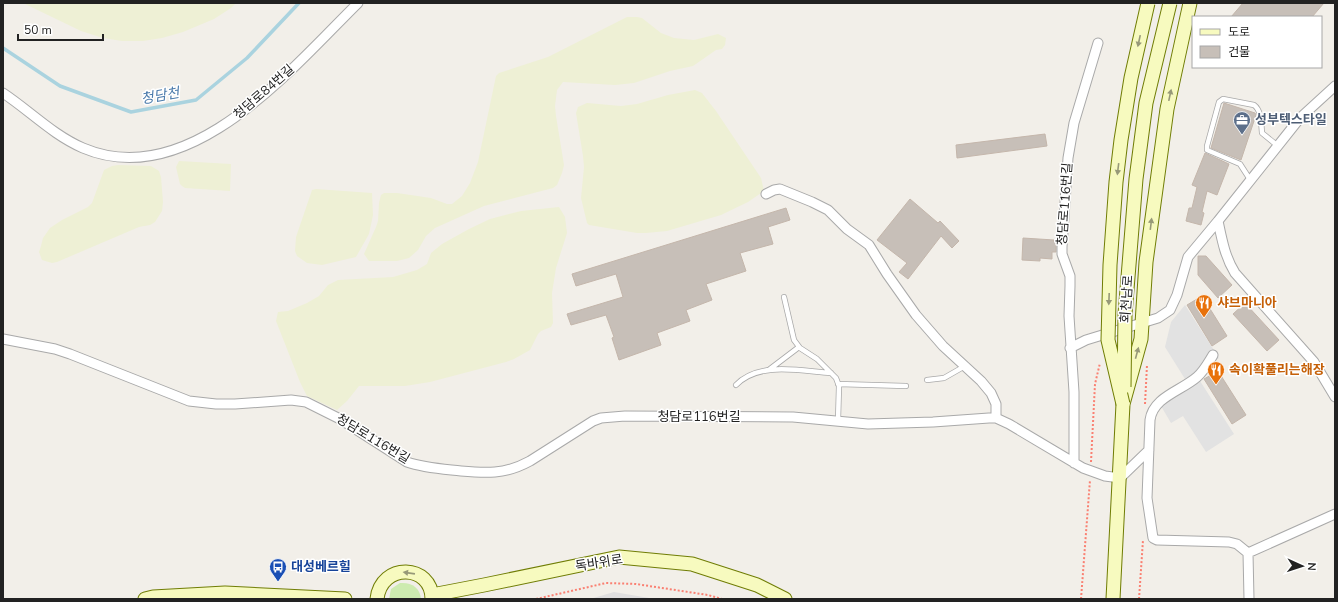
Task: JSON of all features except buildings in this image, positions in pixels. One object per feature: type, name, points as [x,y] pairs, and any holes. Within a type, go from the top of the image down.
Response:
[{"type":"main road","points":[[1123,404],[1108,340],[1110,265],[1116,182],[1121,140],[1131,78],[1148,3]]},
{"type":"main road","name":"회천남로","points":[[1113,599],[1120,478],[1125,314],[1136,179],[1146,103],[1170,3]]},
{"type":"main road","points":[[1123,404],[1141,338],[1146,262],[1167,109],[1190,3]]},
{"type":"main road","name":"독바위로","points":[[432,597],[618,557],[692,564],[756,585],[785,599]]},
{"type":"main road","points":[[377,599],[378,591],[382,583],[389,576],[397,572],[406,571],[415,573],[423,578],[429,586],[432,597]]},
{"type":"main road","points":[[146,599],[153,597],[225,593],[344,599]]},
{"type":"street","name":"청담로84번길","points":[[3,93],[60,136],[82,148],[122,158],[134,158],[163,153],[210,133],[238,115],[263,96],[358,3]]},
{"type":"street","name":"청담로116번길","points":[[1074,463],[1074,392],[1068,316],[1070,276],[1062,254],[1062,247],[1068,158],[1074,123],[1098,43]]},
{"type":"street","points":[[1070,348],[1086,340],[1158,318],[1170,310],[1177,295],[1188,257],[1218,222],[1300,118],[1335,86]]},
{"type":"street","points":[[766,194],[780,189],[812,202],[828,210],[850,231],[863,239],[874,251],[887,274],[916,315],[937,339],[981,381],[991,394],[996,404],[996,418]]},
{"type":"street","points":[[1218,222],[1229,264],[1235,273],[1314,362],[1335,396]]},
{"type":"street","name":"청담로116번길","points":[[3,339],[55,349],[189,401],[222,404],[292,400],[306,402],[340,419],[407,462],[416,466],[432,468],[496,472],[513,468],[530,461],[593,421],[612,417],[793,417],[868,424],[996,418],[1009,424],[1074,463],[1095,473],[1120,478]]},
{"type":"street","points":[[1213,355],[1196,378],[1154,406],[1151,415],[1147,498],[1152,534],[1154,540],[1229,542],[1237,544],[1248,553],[1249,599]]},
{"type":"street","points":[[1120,478],[1149,450]]},
{"type":"street","points":[[1248,553],[1335,514]]},
{"type":"lane","points":[[1251,181],[1240,164],[1207,150],[1219,102],[1223,99],[1254,105],[1257,107],[1262,133],[1278,146]]},
{"type":"lane","points":[[784,298],[794,340],[799,347],[814,357],[836,378],[838,384],[838,422]]},
{"type":"lane","points":[[770,369],[799,347]]},
{"type":"lane","points":[[927,380],[944,378],[965,366]]},
{"type":"lane","points":[[736,385],[746,376],[770,369],[832,373]]},
{"type":"lane","points":[[838,384],[906,386]]},
{"type":"path","points":[[536,599],[597,585],[621,583],[708,595],[722,599]]},
{"type":"shaded area","points":[[1185,305],[1219,358],[1185,379],[1165,347],[1171,322]]},
{"type":"shaded area","points":[[1200,381],[1234,434],[1206,452],[1183,416],[1171,423],[1161,406]]},
{"type":"shaded area","points":[[614,592],[655,599],[590,599]]},
{"type":"green space","points":[[23,3],[236,3],[214,19],[183,32],[162,38],[143,41],[122,41],[103,38],[81,31]]},
{"type":"green space","points":[[627,17],[642,18],[661,33],[674,38],[694,40],[718,34],[726,38],[725,45],[722,49],[716,50],[693,66],[670,71],[634,83],[615,85],[563,82],[557,90],[555,106],[564,165],[557,185],[553,188],[484,206],[435,228],[426,236],[418,250],[409,258],[397,261],[369,261],[364,254],[378,221],[381,195],[384,193],[397,193],[431,198],[447,204],[452,204],[462,196],[470,183],[478,162],[496,76],[499,73],[548,57]]},
{"type":"green space","points":[[695,90],[702,93],[716,111],[761,178],[764,191],[748,202],[721,215],[667,231],[637,233],[589,225],[587,223],[581,198],[584,167],[576,113],[578,107],[587,103],[621,106],[637,104],[668,95]]},
{"type":"green space","points":[[179,161],[231,164],[230,191],[185,188],[180,184],[176,167]]},
{"type":"green space","points":[[118,165],[151,166],[159,171],[161,177],[163,202],[162,211],[155,222],[150,225],[139,227],[57,262],[52,263],[42,260],[39,252],[43,238],[50,228],[88,207],[92,203],[104,170]]},
{"type":"green space","points":[[312,190],[372,193],[373,215],[369,234],[356,257],[322,265],[307,263],[297,256],[295,251],[296,237]]},
{"type":"green space","points":[[559,207],[565,217],[567,233],[556,268],[552,293],[553,323],[551,327],[541,331],[538,334],[530,350],[506,362],[430,382],[405,386],[359,386],[347,401],[337,410],[307,396],[276,321],[278,312],[288,311],[307,303],[319,296],[328,285],[338,280],[393,277],[417,270],[427,264],[431,253],[442,244],[490,219],[521,211]]},
{"type":"green space","points":[[400,583],[408,583],[417,588],[421,599],[389,599],[391,589]]},
{"type":"waterway","name":"청담천","points":[[3,48],[60,86],[131,112],[196,100],[247,58],[299,3]]},
{"type":"place","name":"성부텍스타일","points":[[1242,135]]},
{"type":"place","name":"샤브마니아","points":[[1204,318]]},
{"type":"place","name":"속이확풀리는해장","points":[[1216,385]]},
{"type":"place","name":"대성베르힐","points":[[278,582]]}]
